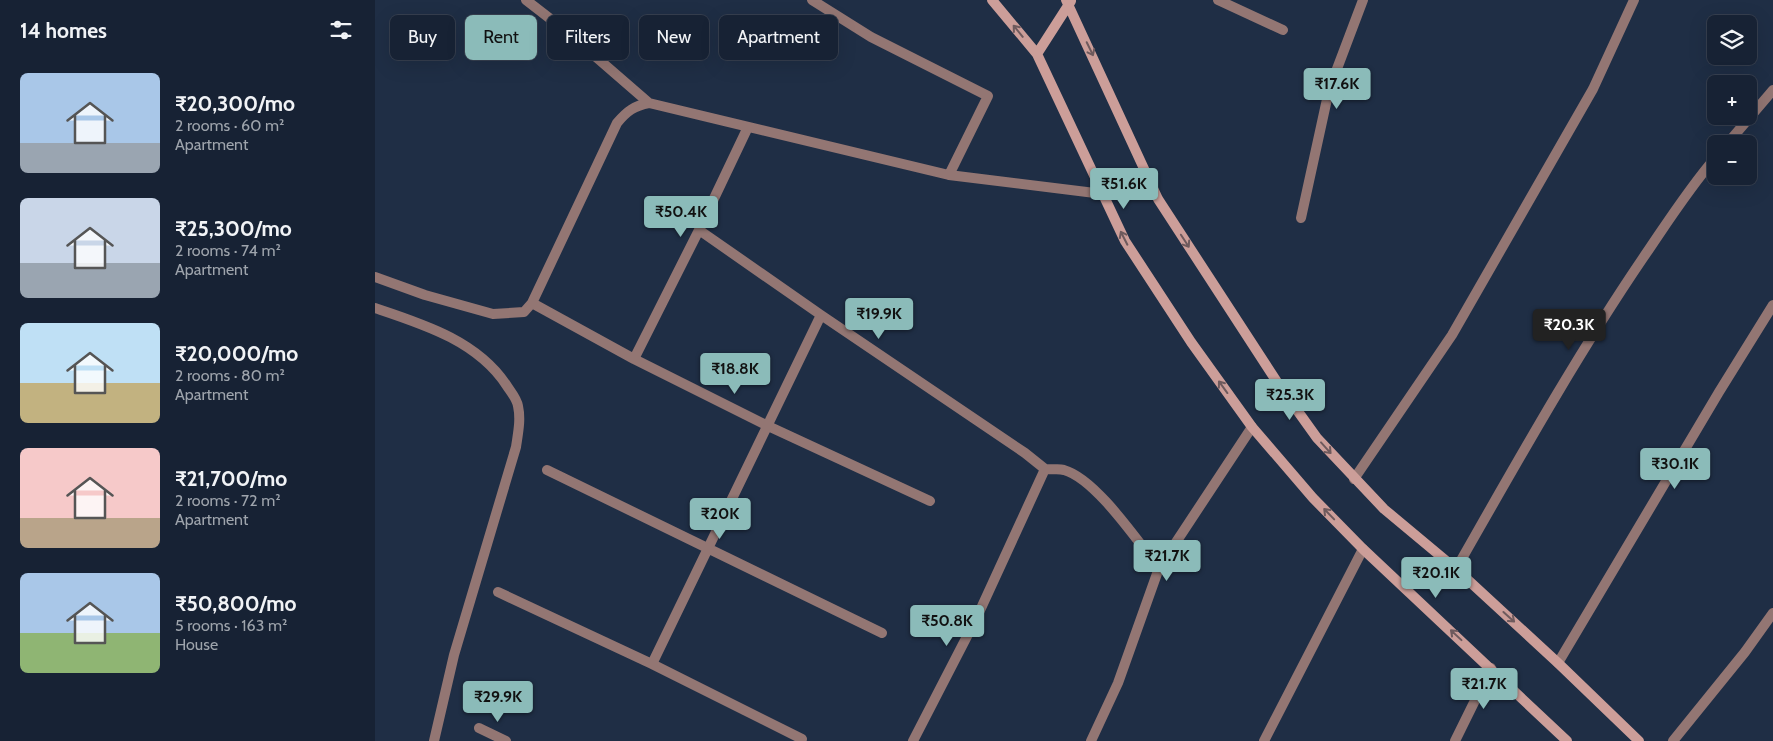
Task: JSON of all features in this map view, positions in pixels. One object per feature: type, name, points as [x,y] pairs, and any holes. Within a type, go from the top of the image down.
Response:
[{"type":"main road","points":[[992,0],[1037,54],[1125,241],[1191,342],[1252,427],[1313,498],[1363,549],[1567,741]]},
{"type":"main road","points":[[1037,54],[1069,2]]},
{"type":"main road","points":[[1069,2],[1158,199],[1279,385],[1317,438],[1384,509],[1456,569],[1639,741]]},
{"type":"street","points":[[526,0],[566,31],[649,103]]},
{"type":"street","points":[[812,0],[871,37],[988,96],[949,175]]},
{"type":"street","points":[[1218,0],[1283,30]]},
{"type":"street","points":[[1301,218],[1329,90],[1363,0]]},
{"type":"street","points":[[1354,479],[1452,335],[1593,89],[1634,0]]},
{"type":"street","points":[[1735,135],[1773,90]]},
{"type":"street","points":[[375,277],[425,295],[493,314],[524,312],[532,303],[617,123],[625,113],[635,106],[649,103],[949,175],[1103,194]]},
{"type":"street","points":[[634,359],[748,127]]},
{"type":"street","points":[[1456,569],[1612,304],[1694,183],[1707,168]]},
{"type":"street","points":[[699,230],[1025,453],[1045,469],[1064,470],[1082,479],[1108,504],[1159,568]]},
{"type":"street","points":[[532,303],[634,359],[768,426],[930,501]]},
{"type":"street","points":[[1558,663],[1719,392],[1773,306]]},
{"type":"street","points":[[375,308],[417,322],[457,340],[482,358],[503,380],[518,404],[520,422],[516,447],[454,655],[434,741]]},
{"type":"street","points":[[652,664],[821,315]]},
{"type":"street","points":[[1091,741],[1118,683],[1159,568],[1252,427]]},
{"type":"street","points":[[913,741],[977,617],[1045,469]]},
{"type":"street","points":[[547,470],[882,633]]},
{"type":"street","points":[[1263,741],[1363,549]]},
{"type":"street","points":[[498,592],[652,664],[802,739]]},
{"type":"street","points":[[1673,741],[1745,652],[1773,613]]},
{"type":"street","points":[[1455,741],[1491,668]]},
{"type":"street","points":[[479,728],[506,741]]}]
